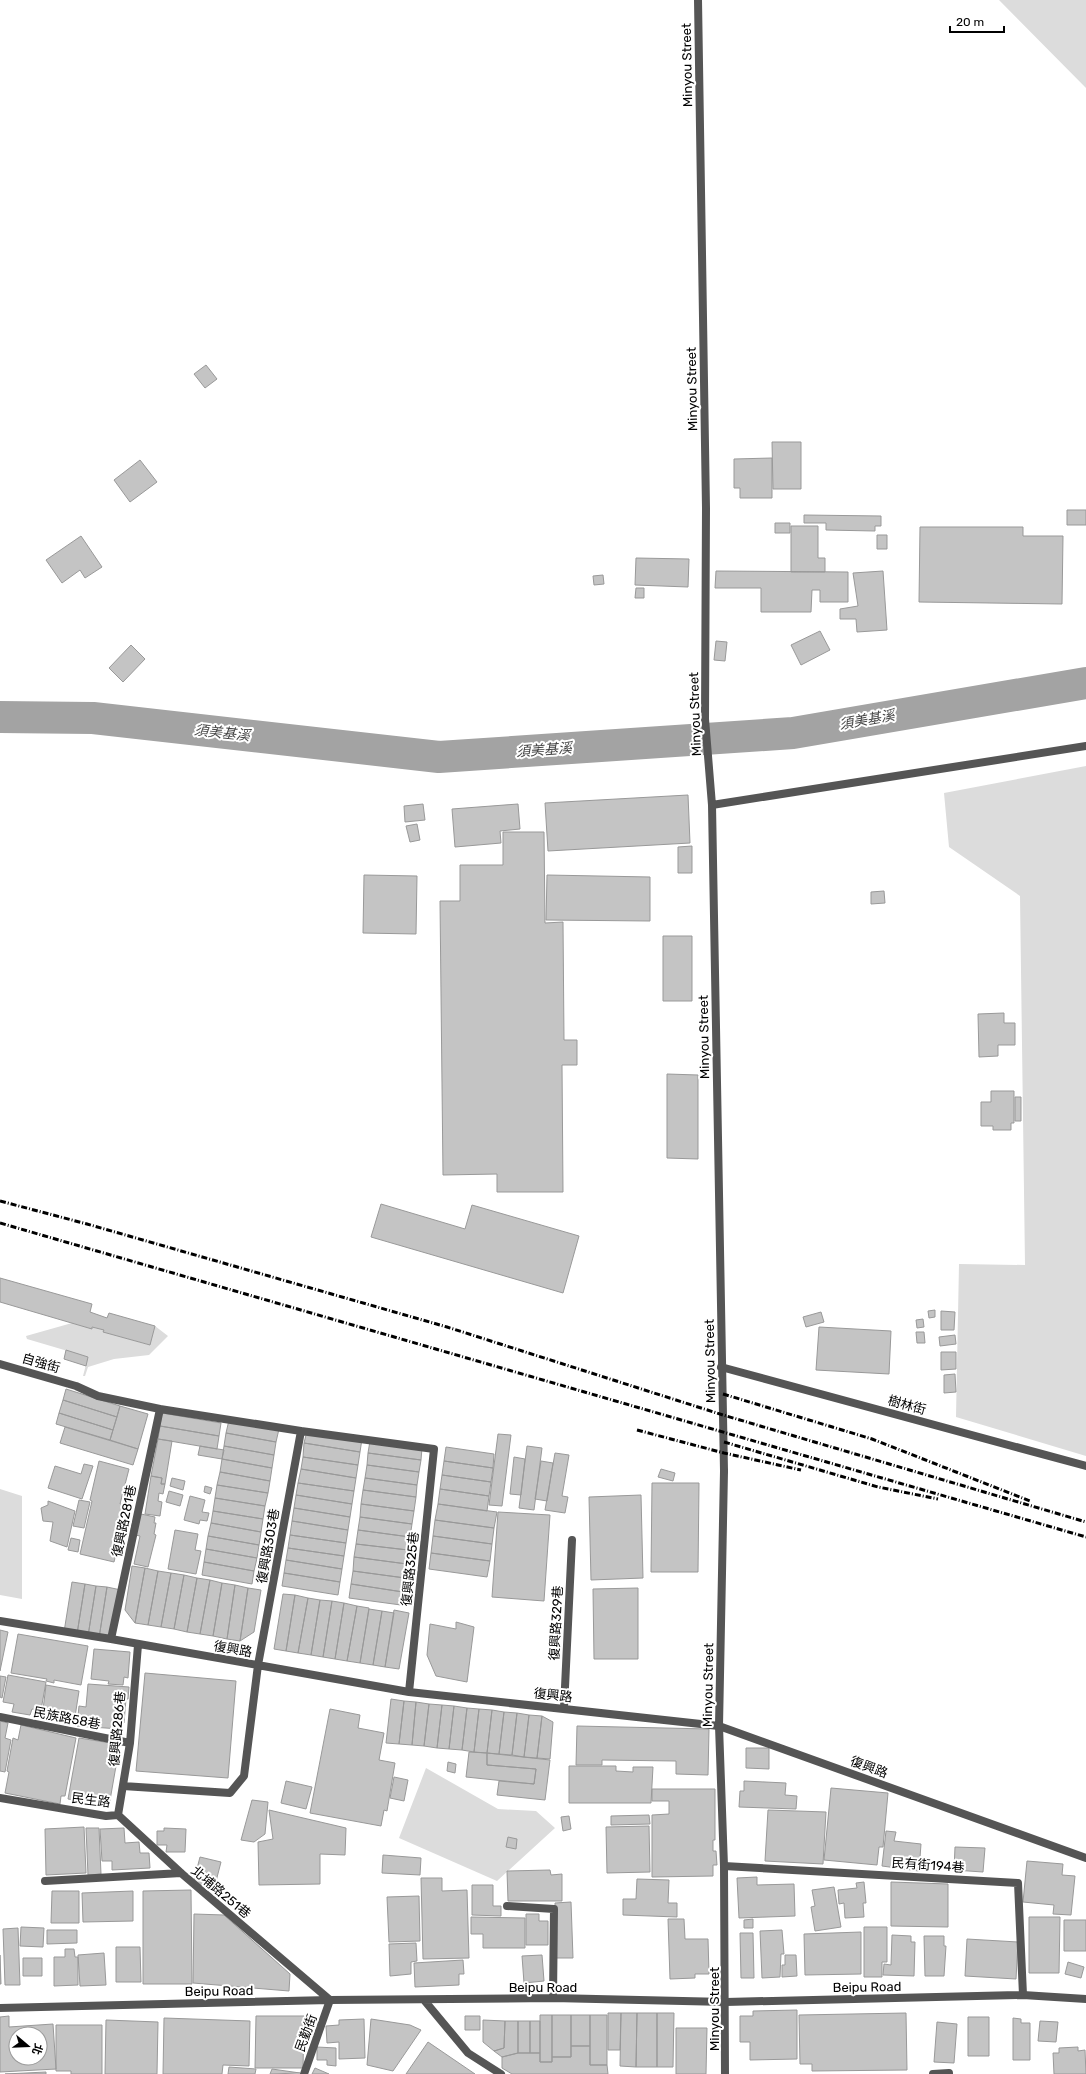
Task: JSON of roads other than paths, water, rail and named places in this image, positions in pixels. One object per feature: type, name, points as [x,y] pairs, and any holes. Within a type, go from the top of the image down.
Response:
[{"type":"street","name":"Minyou Street","points":[[698,0],[706,508],[706,719],[712,805],[724,1471],[719,1726],[724,1866],[726,2002],[725,2074]]},
{"type":"street","points":[[712,805],[1086,746]]},
{"type":"street","name":"自強街","points":[[0,1364],[76,1386],[98,1396],[160,1409],[301,1431],[434,1449]]},
{"type":"street","name":"樹林街","points":[[721,1367],[1086,1466]]},
{"type":"street","name":"復興路281巷","points":[[111,1639],[160,1409]]},
{"type":"street","name":"復興路303巷","points":[[123,1786],[230,1793],[244,1776],[258,1665],[301,1431]]},
{"type":"street","name":"復興路325巷","points":[[409,1692],[434,1449]]},
{"type":"street","name":"復興路329巷","points":[[564,1708],[572,1540]]},
{"type":"street","name":"復興路","points":[[0,1621],[111,1639],[409,1692],[719,1726],[1086,1858]]},
{"type":"street","name":"復興路286巷","points":[[118,1814],[130,1743],[138,1644]]},
{"type":"street","name":"民族路58巷","points":[[0,1717],[130,1743]]},
{"type":"street","name":"民生路","points":[[0,1798],[106,1816],[118,1814],[181,1873]]},
{"type":"street","name":"民有街194巷","points":[[724,1866],[1018,1883],[1023,1995]]},
{"type":"street","name":"北埔路251巷","points":[[45,1881],[181,1873],[330,2000]]},
{"type":"street","points":[[507,1906],[554,1909],[553,1998]]},
{"type":"street","name":"Beipu Road","points":[[0,2008],[330,2000],[553,1998],[726,2002],[1023,1995],[1086,1999]]},
{"type":"street","name":"民勤街","points":[[304,2074],[330,2000]]},
{"type":"street","points":[[424,2000],[468,2053],[501,2074]]},
{"type":"street","points":[[932,2074],[949,2073]]},
{"type":"waterway","name":"須美基溪","points":[[0,717],[93,718],[439,757],[793,733],[1086,683]]},
{"type":"railway","points":[[0,1201],[87,1224],[447,1327],[723,1415],[1086,1522]]},
{"type":"railway","points":[[0,1223],[1086,1537]]},
{"type":"railway","points":[[723,1394],[872,1439],[1030,1501]]},
{"type":"railway","points":[[637,1430],[724,1453],[801,1470]]},
{"type":"railway","points":[[724,1442],[878,1487],[938,1499]]}]
